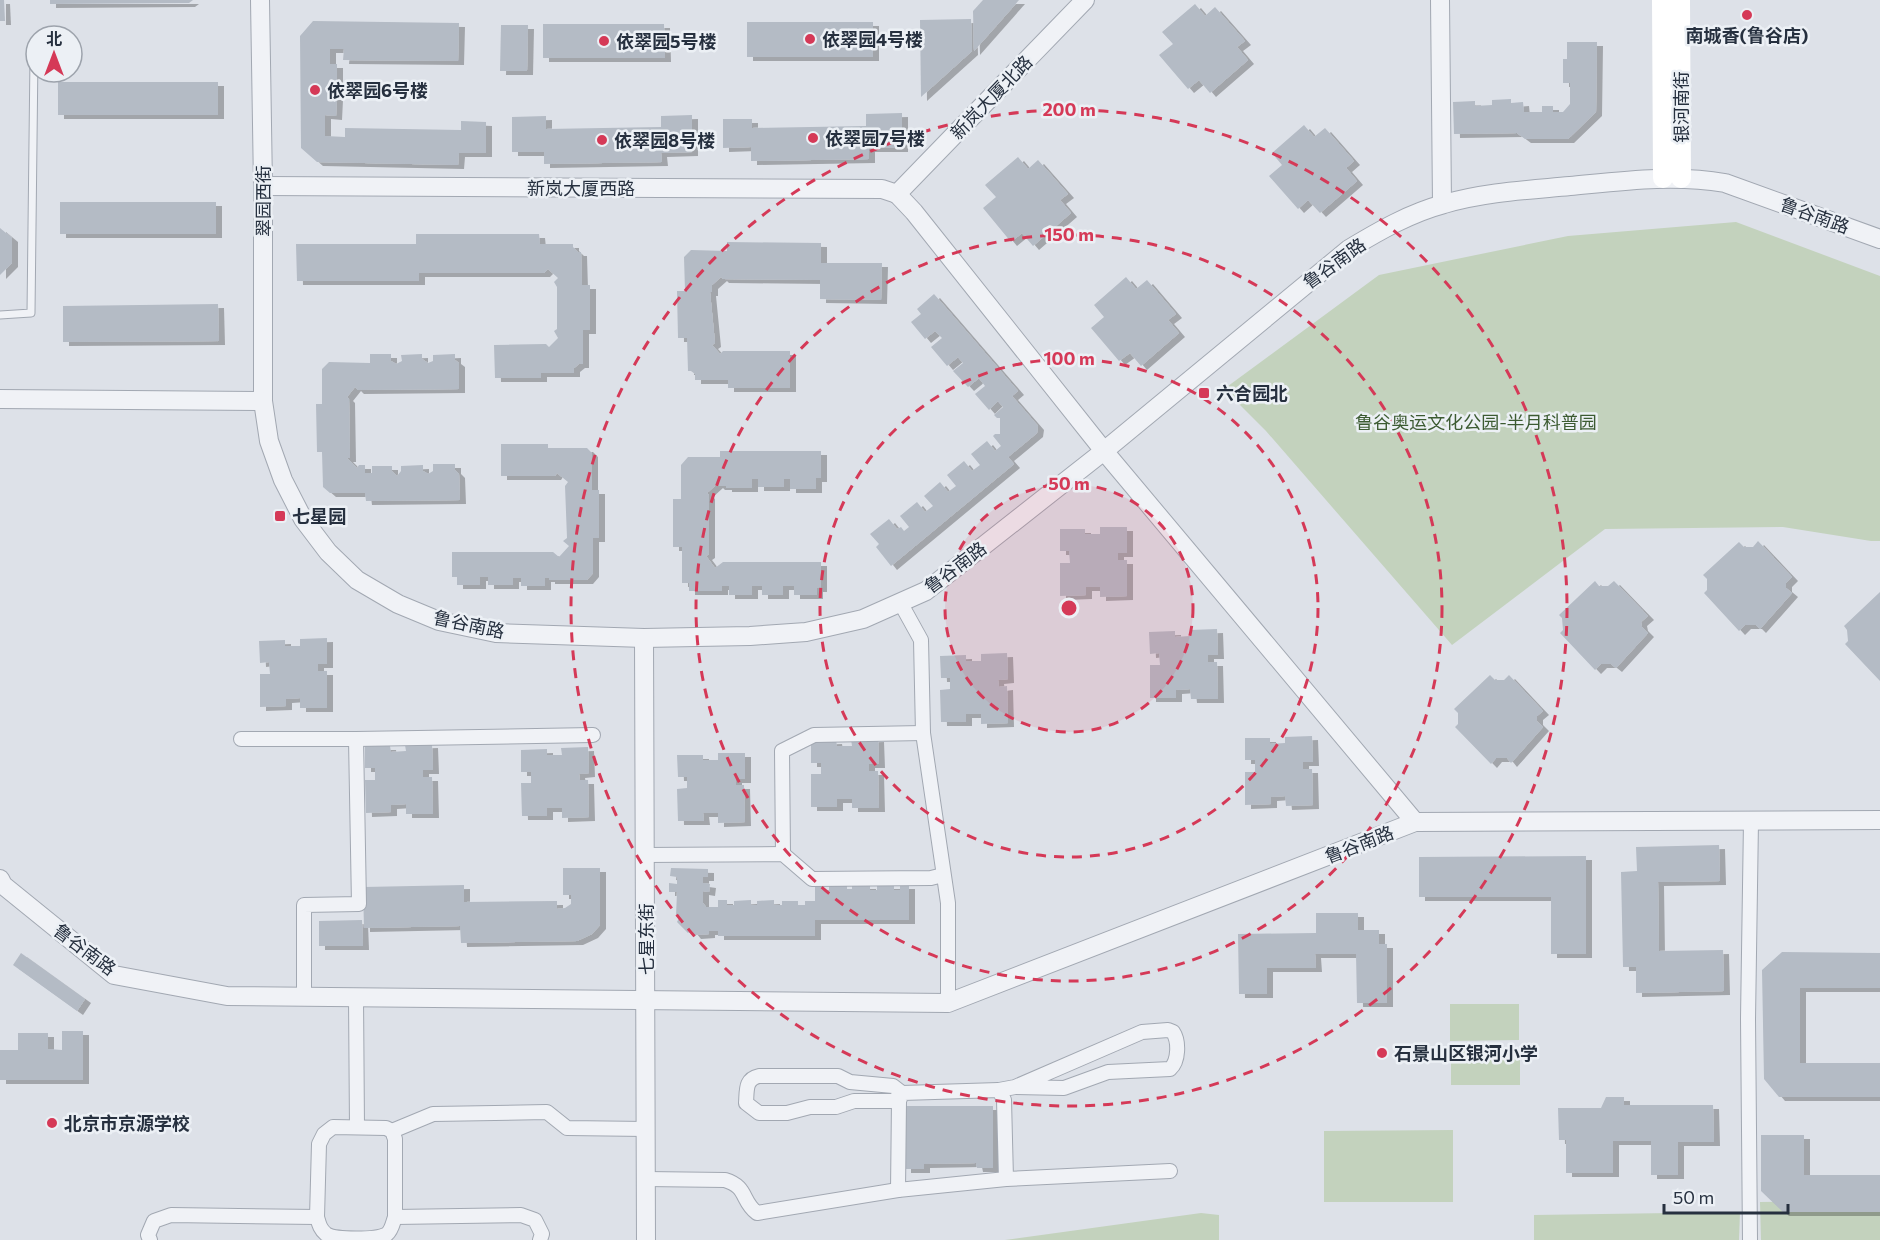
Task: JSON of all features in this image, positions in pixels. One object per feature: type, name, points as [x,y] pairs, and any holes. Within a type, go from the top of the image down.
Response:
[{"type":"main road","name":"银河南街","points":[[1662,0],[1672,178]]},
{"type":"main road","name":"银河南街","points":[[1672,178],[1680,0]]},
{"type":"street","name":"翠园西街","points":[[260,0],[263,402]]},
{"type":"street","name":"新岚大厦北路","points":[[897,194],[1085,0]]},
{"type":"street","points":[[1440,0],[1442,204]]},
{"type":"street","name":"鲁谷南路","points":[[263,402],[269,441],[282,480],[303,519],[328,552],[357,580],[398,604],[439,621],[496,633],[644,638],[750,636],[806,632],[863,618],[926,591],[1104,451],[1349,249],[1381,230],[1442,204],[1502,192],[1672,178],[1725,183],[1880,239]]},
{"type":"street","name":"新岚大厦西路","points":[[263,186],[882,189],[897,194]]},
{"type":"street","points":[[897,194],[914,212],[1104,451],[1415,822]]},
{"type":"street","points":[[0,399],[263,402]]},
{"type":"street","points":[[900,602],[921,639],[923,733],[948,903],[948,1003]]},
{"type":"street","name":"七星东街","points":[[644,638],[646,1240]]},
{"type":"street","points":[[783,854],[782,752],[814,735],[923,733]]},
{"type":"street","points":[[241,739],[593,735]]},
{"type":"street","points":[[304,997],[304,905],[359,904],[356,739]]},
{"type":"street","name":"鲁谷南路","points":[[0,879],[3,885],[114,975],[227,996],[948,1003],[1415,822],[1880,820]]},
{"type":"street","points":[[1750,1240],[1748,1019],[1751,821]]},
{"type":"street","points":[[645,855],[783,854],[812,879],[931,878],[944,874]]},
{"type":"street","points":[[356,997],[357,1128]]},
{"type":"street","points":[[898,1190],[900,1097],[893,1086],[850,1082],[838,1076],[759,1076],[751,1078],[747,1084],[746,1103],[759,1113],[787,1113],[810,1107],[836,1107],[854,1101],[900,1097],[999,1090],[1015,1087],[1064,1088],[1108,1072],[1170,1069],[1176,1060],[1176,1037],[1173,1032],[1167,1030],[1142,1032],[1015,1087]]},
{"type":"street","points":[[999,1090],[1004,1100],[1006,1179]]},
{"type":"street","points":[[392,1131],[433,1114],[547,1112],[567,1128],[646,1129]]},
{"type":"street","points":[[333,1127],[357,1128],[386,1128],[392,1131],[395,1139],[395,1216],[387,1234],[376,1238],[337,1239],[327,1235],[320,1227],[317,1217],[318,1143],[333,1127]]},
{"type":"street","points":[[646,1179],[725,1180],[735,1183],[749,1207],[757,1213],[898,1190],[1006,1179],[1170,1171]]},
{"type":"street","points":[[150,1240],[148,1235],[154,1221],[171,1215],[317,1217]]},
{"type":"street","points":[[395,1216],[521,1215],[535,1220],[542,1234],[540,1240]]},
{"type":"street","points":[[387,1234],[400,1240]]},
{"type":"street","points":[[313,1240],[327,1235]]},
{"type":"lane","points":[[0,315],[31,313],[34,84]]},
{"type":"green space","name":"鲁谷奥运文化公园-半月科普园","points":[[1736,222],[1880,276],[1880,541],[1783,527],[1605,529],[1452,645],[1266,431],[1224,389],[1379,275],[1568,236]]},
{"type":"green space","points":[[1450,1004],[1519,1004],[1519,1040],[1450,1041]]},
{"type":"green space","points":[[1520,1048],[1520,1085],[1451,1085],[1451,1049]]},
{"type":"green space","points":[[1453,1130],[1453,1202],[1324,1202],[1324,1131]]},
{"type":"green space","points":[[1880,1201],[1880,1240],[1761,1240],[1760,1202]]},
{"type":"green space","points":[[1740,1212],[1739,1240],[1534,1240],[1534,1215]]},
{"type":"green space","points":[[1201,1213],[1219,1215],[1219,1240],[1005,1240]]},
{"type":"building","points":[[0,0],[4,0],[5,21],[0,21]]},
{"type":"building","points":[[50,0],[193,0],[189,3],[50,4]]},
{"type":"building","points":[[983,0],[1019,0],[974,51],[973,11]]},
{"type":"building","points":[[1195,4],[1205,16],[1215,7],[1245,41],[1237,47],[1248,60],[1210,93],[1199,80],[1188,89],[1159,55],[1173,44],[1162,32]]},
{"type":"building","points":[[971,19],[972,51],[921,97],[920,20]]},
{"type":"building","name":"依翠园6号楼","points":[[313,21],[459,23],[458,61],[343,60],[344,49],[330,49],[330,64],[337,64],[337,84],[330,84],[329,96],[337,96],[336,116],[325,115],[325,136],[345,137],[345,128],[461,130],[461,121],[486,122],[486,153],[459,153],[458,165],[317,162],[301,148],[300,36]]},
{"type":"building","name":"依翠园4号楼","points":[[747,22],[873,22],[873,57],[747,57]]},
{"type":"building","name":"依翠园5号楼","points":[[543,24],[664,24],[665,58],[543,58]]},
{"type":"building","points":[[501,25],[528,25],[527,71],[500,71]]},
{"type":"building","points":[[1567,42],[1597,42],[1596,112],[1568,139],[1525,139],[1517,133],[1454,134],[1453,102],[1475,101],[1475,106],[1492,105],[1492,100],[1511,99],[1511,103],[1523,102],[1524,112],[1542,112],[1542,106],[1553,106],[1553,112],[1563,112],[1570,104],[1570,83],[1563,83],[1563,59],[1567,59]]},
{"type":"building","points":[[218,82],[218,115],[58,115],[58,84]]},
{"type":"building","name":"依翠园7号楼","points":[[902,113],[902,148],[869,148],[869,159],[751,161],[751,147],[723,148],[723,119],[752,119],[752,128],[866,126],[866,114]]},
{"type":"building","name":"依翠园8号楼","points":[[692,115],[692,152],[661,153],[662,162],[544,164],[544,152],[512,152],[512,117],[546,116],[546,129],[661,127],[661,116]]},
{"type":"building","points":[[1304,125],[1314,137],[1325,128],[1354,161],[1346,168],[1357,181],[1320,213],[1308,200],[1298,209],[1269,176],[1282,165],[1272,153]]},
{"type":"building","points":[[1018,157],[1028,169],[1038,160],[1068,194],[1060,200],[1071,213],[1033,246],[1022,233],[1011,242],[983,208],[996,197],[985,185]]},
{"type":"building","points":[[60,202],[216,202],[216,234],[60,234]]},
{"type":"building","points":[[0,228],[12,238],[12,263],[0,275]]},
{"type":"building","points":[[416,234],[539,234],[540,244],[573,244],[578,252],[581,252],[582,285],[590,285],[590,330],[583,330],[583,364],[574,368],[574,373],[541,373],[541,378],[495,378],[494,345],[546,344],[549,347],[558,338],[554,331],[557,329],[557,287],[554,282],[558,278],[548,269],[544,273],[419,273],[419,281],[297,281],[296,244],[416,244]]},
{"type":"building","points":[[727,242],[821,243],[821,263],[882,263],[881,300],[820,299],[820,280],[723,279],[721,277],[712,285],[712,292],[710,292],[715,343],[712,345],[720,354],[723,351],[790,351],[790,388],[728,388],[728,380],[695,380],[695,374],[688,371],[687,338],[678,338],[677,291],[685,291],[684,257],[691,250],[727,251]]},
{"type":"building","points":[[1126,277],[1136,289],[1147,280],[1176,314],[1168,320],[1179,333],[1141,366],[1130,353],[1119,361],[1091,328],[1104,317],[1094,305]]},
{"type":"building","points":[[934,294],[1018,391],[1012,396],[1038,426],[1037,433],[1008,457],[1014,464],[891,566],[876,547],[879,544],[870,534],[889,519],[897,529],[901,527],[904,531],[909,527],[900,516],[917,502],[925,512],[933,506],[924,496],[940,482],[948,492],[956,486],[947,475],[964,461],[972,471],[980,465],[971,454],[987,441],[995,451],[1001,446],[993,436],[1000,434],[1000,418],[994,415],[1003,407],[998,401],[989,410],[975,394],[985,386],[979,378],[968,387],[953,371],[963,363],[958,357],[947,366],[931,347],[942,338],[935,331],[925,339],[911,322],[921,314],[917,309]]},
{"type":"building","points":[[218,304],[219,341],[63,342],[63,306]]},
{"type":"building","points":[[370,354],[391,354],[391,361],[396,364],[402,361],[401,355],[422,354],[422,359],[428,363],[433,361],[433,355],[455,354],[455,360],[459,363],[459,389],[358,390],[355,387],[347,397],[349,399],[350,458],[347,458],[357,468],[359,465],[365,465],[365,473],[372,473],[372,466],[392,466],[392,471],[397,476],[401,471],[401,466],[423,465],[423,471],[428,474],[433,471],[433,464],[455,464],[455,470],[459,474],[460,500],[366,501],[365,493],[330,493],[323,487],[322,452],[317,452],[316,404],[322,404],[322,369],[329,362],[370,363]]},
{"type":"building","points":[[501,444],[548,444],[548,448],[587,448],[592,453],[592,490],[599,490],[599,538],[593,538],[593,573],[587,580],[549,580],[545,578],[545,586],[521,586],[521,578],[513,578],[513,585],[488,585],[488,577],[480,577],[480,585],[457,585],[457,577],[452,577],[452,552],[553,552],[559,557],[569,546],[563,541],[567,538],[565,486],[568,482],[557,473],[555,476],[501,476]]},
{"type":"building","points":[[720,451],[821,451],[821,478],[816,478],[816,489],[790,489],[790,479],[784,479],[784,487],[758,487],[758,479],[752,479],[752,488],[726,488],[726,486],[717,484],[707,493],[709,495],[709,554],[706,556],[715,568],[723,562],[821,562],[821,588],[817,588],[817,595],[794,595],[794,586],[783,586],[783,595],[762,595],[762,586],[752,586],[752,595],[729,595],[729,586],[722,586],[722,591],[689,591],[689,583],[682,583],[682,547],[673,547],[673,499],[681,499],[681,465],[688,457],[720,457]]},
{"type":"building","points":[[1100,527],[1127,527],[1127,553],[1118,553],[1118,560],[1127,560],[1127,596],[1100,597],[1100,587],[1086,587],[1086,595],[1060,596],[1060,563],[1070,563],[1069,551],[1060,551],[1060,529],[1085,529],[1085,534],[1100,534]]},
{"type":"building","points":[[1758,541],[1792,577],[1786,583],[1786,588],[1792,593],[1760,629],[1756,625],[1745,625],[1739,631],[1704,593],[1707,590],[1707,579],[1703,575],[1739,542],[1744,547],[1753,547]]},
{"type":"building","points":[[1595,581],[1599,586],[1608,586],[1614,581],[1648,616],[1641,622],[1642,627],[1648,633],[1616,668],[1611,664],[1601,664],[1595,670],[1560,633],[1563,630],[1562,618],[1559,615]]},
{"type":"building","points":[[1880,592],[1880,681],[1845,644],[1848,641],[1847,630],[1844,626]]},
{"type":"building","points":[[1217,629],[1218,655],[1208,655],[1208,662],[1217,662],[1218,699],[1191,699],[1190,689],[1176,690],[1176,698],[1150,698],[1150,665],[1160,665],[1159,653],[1150,654],[1149,632],[1175,631],[1175,637],[1190,636],[1190,630]]},
{"type":"building","points":[[327,638],[327,664],[318,664],[318,671],[327,671],[327,708],[300,708],[300,698],[286,699],[286,706],[260,707],[260,674],[270,674],[269,662],[260,663],[259,641],[285,640],[285,646],[300,646],[300,639]]},
{"type":"building","points":[[1007,653],[1008,679],[998,680],[999,687],[1007,686],[1008,723],[981,724],[981,714],[966,714],[966,722],[941,722],[940,690],[950,689],[950,678],[941,678],[940,656],[966,655],[966,661],[981,661],[981,654]]},
{"type":"building","points":[[1490,675],[1495,680],[1504,680],[1509,675],[1543,711],[1537,716],[1537,721],[1543,727],[1511,763],[1507,758],[1496,758],[1491,764],[1455,727],[1458,724],[1458,713],[1454,709]]},
{"type":"building","points":[[1312,736],[1313,762],[1303,762],[1303,769],[1312,769],[1313,805],[1286,806],[1285,796],[1271,797],[1271,804],[1245,805],[1245,772],[1255,772],[1255,760],[1245,760],[1245,738],[1270,738],[1270,744],[1285,743],[1285,737]]},
{"type":"building","points":[[878,738],[879,764],[869,764],[869,771],[878,771],[879,808],[852,808],[852,799],[837,799],[837,807],[811,807],[811,774],[821,774],[821,763],[811,763],[811,741],[836,740],[837,746],[852,746],[851,739]]},
{"type":"building","points":[[432,744],[433,770],[423,770],[423,777],[432,777],[433,814],[406,814],[406,804],[391,805],[391,812],[366,813],[365,780],[375,780],[375,768],[365,768],[365,746],[390,746],[391,752],[406,751],[405,745]]},
{"type":"building","points":[[588,747],[589,773],[579,774],[580,780],[588,780],[589,817],[562,818],[562,808],[547,808],[547,816],[522,816],[521,783],[531,783],[531,772],[521,772],[521,750],[547,749],[547,755],[562,755],[561,748]]},
{"type":"building","points":[[718,753],[745,753],[745,779],[736,779],[736,785],[744,785],[745,822],[718,823],[718,813],[703,813],[704,821],[678,821],[677,789],[687,788],[687,777],[678,777],[677,755],[703,755],[703,760],[718,760]]},
{"type":"building","points":[[1719,845],[1720,881],[1658,882],[1659,951],[1723,950],[1724,991],[1636,993],[1636,967],[1623,967],[1621,872],[1637,871],[1636,847]]},
{"type":"building","points":[[1586,856],[1586,954],[1551,954],[1551,897],[1419,897],[1419,857]]},
{"type":"building","points":[[563,868],[600,868],[600,925],[592,934],[577,941],[461,943],[460,926],[364,928],[363,887],[464,885],[464,902],[557,901],[557,909],[571,904],[571,895],[563,895]]},
{"type":"building","points":[[671,868],[708,869],[708,877],[703,877],[703,883],[710,884],[709,892],[703,891],[703,903],[706,907],[718,907],[718,900],[727,900],[727,905],[734,905],[734,901],[751,900],[751,905],[757,905],[757,901],[774,900],[774,905],[782,905],[782,901],[798,901],[798,905],[805,905],[805,901],[815,901],[815,886],[822,886],[823,890],[829,890],[829,885],[847,885],[847,889],[852,889],[852,885],[870,885],[870,890],[877,890],[877,885],[894,885],[894,890],[900,890],[900,885],[909,885],[909,920],[815,920],[815,936],[718,936],[718,931],[695,935],[691,930],[688,933],[677,922],[679,918],[676,916],[677,892],[669,892],[669,883],[677,884],[677,877],[670,876]]},
{"type":"building","points":[[1316,913],[1358,913],[1358,930],[1379,930],[1379,944],[1387,944],[1387,1003],[1357,1003],[1356,954],[1315,954],[1316,968],[1267,968],[1267,994],[1239,994],[1238,934],[1316,933]]},
{"type":"building","points":[[362,920],[363,946],[319,946],[319,921]]},
{"type":"building","points":[[1782,952],[1880,953],[1880,988],[1800,988],[1800,1063],[1880,1063],[1880,1097],[1779,1097],[1764,1079],[1762,970]]},
{"type":"building","points":[[21,953],[85,999],[77,1011],[13,965]]},
{"type":"building","points":[[62,1031],[83,1031],[83,1080],[0,1080],[0,1050],[18,1050],[18,1033],[48,1033],[48,1049],[62,1050]]},
{"type":"building","points":[[1606,1097],[1624,1097],[1624,1105],[1713,1105],[1714,1142],[1678,1142],[1678,1175],[1651,1175],[1651,1141],[1613,1141],[1613,1173],[1566,1173],[1566,1140],[1559,1140],[1558,1108],[1601,1108]]},
{"type":"building","points":[[905,1106],[993,1106],[993,1168],[977,1168],[976,1163],[924,1164],[924,1169],[905,1169]]},
{"type":"building","points":[[1761,1135],[1804,1135],[1804,1175],[1880,1175],[1880,1212],[1783,1212],[1761,1191]]},
{"type":"place","name":"南城香(鲁谷店)","points":[[1747,15]]},
{"type":"place","name":"依翠园4号楼","points":[[810,39]]},
{"type":"place","name":"依翠园5号楼","points":[[604,41]]},
{"type":"place","name":"依翠园6号楼","points":[[315,90]]},
{"type":"place","name":"依翠园7号楼","points":[[813,138]]},
{"type":"place","name":"依翠园8号楼","points":[[602,140]]},
{"type":"place","name":"六合园北","points":[[1204,393]]},
{"type":"place","name":"七星园","points":[[280,516]]},
{"type":"place","name":"石景山区银河小学","points":[[1382,1053]]},
{"type":"place","name":"北京市京源学校","points":[[52,1123]]}]
